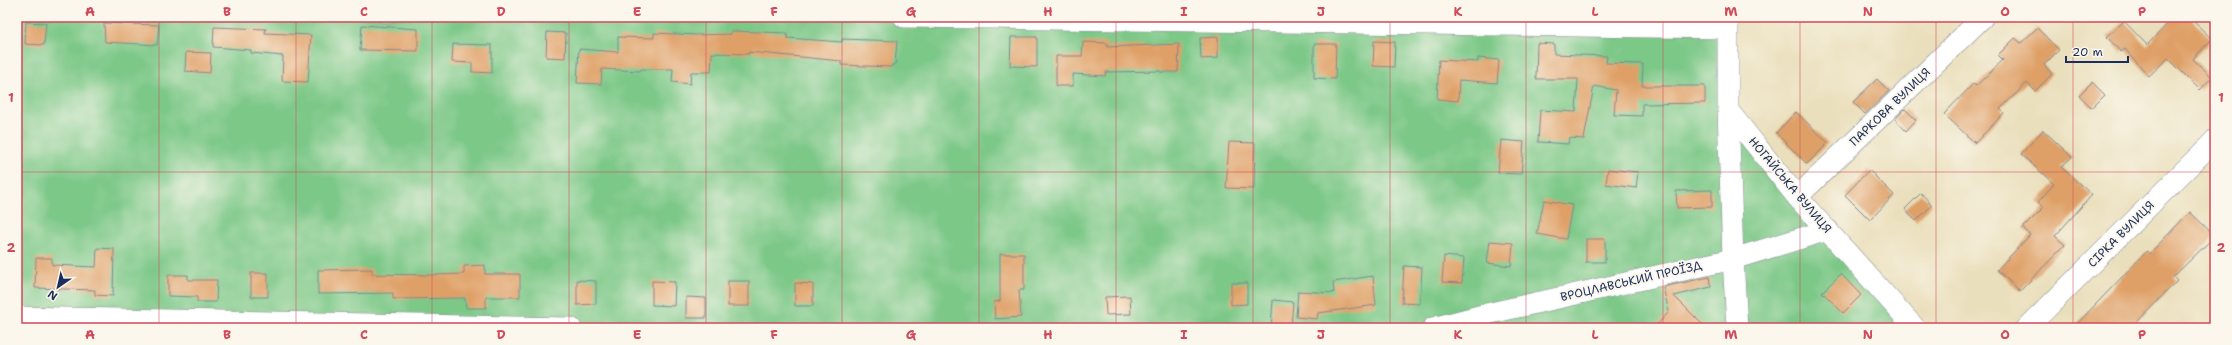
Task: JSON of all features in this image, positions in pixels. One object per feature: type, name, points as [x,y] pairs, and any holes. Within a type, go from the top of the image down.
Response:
[{"type":"street","points":[[904,17],[1727,23],[1728,110],[1737,328]]},
{"type":"street","name":"ПАРКОВА ВУЛИЦЯ","points":[[1798,197],[1983,17]]},
{"type":"street","name":"НОГАЙСЬКА ВУЛИЦЯ","points":[[1728,110],[1798,197],[1915,328]]},
{"type":"street","name":"СІРКА ВУЛИЦЯ","points":[[2027,328],[2215,140]]},
{"type":"street","name":"ВРОЦЛАВСЬКИЙ ПРОЇЗД","points":[[1433,328],[1490,313],[1733,258],[1828,230]]},
{"type":"street","points":[[1474,328],[1490,313]]},
{"type":"street","points":[[17,317],[571,328]]},
{"type":"green space","points":[[17,17],[1728,17],[1728,110],[1915,328],[17,328]]},
{"type":"building","points":[[2174,17],[2189,17],[2212,39],[2193,59],[2212,77],[2200,90],[2168,58],[2149,76],[2125,49],[2121,52],[2107,37],[2124,21],[2147,45]]},
{"type":"building","points":[[26,22],[46,23],[44,45],[25,44]]},
{"type":"building","points":[[104,23],[159,25],[157,45],[105,42]]},
{"type":"building","points":[[362,25],[418,29],[418,51],[360,50]]},
{"type":"building","points":[[214,27],[266,29],[265,33],[311,35],[308,82],[282,81],[283,56],[251,53],[251,50],[213,47]]},
{"type":"building","points":[[2037,28],[2059,50],[2044,65],[2052,74],[2035,91],[2027,83],[2000,109],[2004,113],[1975,143],[1944,114],[1973,84],[1976,86],[2003,60],[1998,55],[2015,38],[2021,43]]},
{"type":"building","points":[[731,31],[787,33],[787,38],[842,42],[842,39],[897,41],[895,65],[892,65],[891,67],[841,65],[841,61],[749,52],[749,54],[712,53],[711,72],[691,72],[690,84],[672,82],[673,69],[641,69],[640,71],[602,69],[601,84],[577,83],[579,49],[618,52],[618,37],[654,38],[654,33],[696,35],[731,34]]},
{"type":"building","points":[[547,32],[566,33],[565,58],[546,57]]},
{"type":"building","points":[[1011,37],[1037,37],[1037,67],[1010,66]]},
{"type":"building","points":[[1218,37],[1218,58],[1201,59],[1200,38]]},
{"type":"building","points":[[1374,41],[1395,42],[1394,67],[1373,66]]},
{"type":"building","points":[[1083,42],[1107,43],[1107,47],[1179,44],[1178,72],[1106,72],[1105,76],[1073,74],[1073,86],[1056,86],[1056,56],[1082,56]]},
{"type":"building","points":[[1537,43],[1554,44],[1554,54],[1607,56],[1606,63],[1643,64],[1642,86],[1705,86],[1705,103],[1642,104],[1642,116],[1614,115],[1616,90],[1594,86],[1584,139],[1569,138],[1568,144],[1538,142],[1540,110],[1576,112],[1578,79],[1536,79]]},
{"type":"building","points":[[453,44],[492,45],[492,73],[472,72],[472,63],[452,62]]},
{"type":"building","points":[[1314,44],[1336,44],[1335,79],[1314,78]]},
{"type":"building","points":[[186,52],[211,53],[210,73],[185,71]]},
{"type":"building","points":[[1478,58],[1499,60],[1497,83],[1459,80],[1458,101],[1437,99],[1439,60],[1478,62]]},
{"type":"building","points":[[1877,79],[1889,91],[1865,114],[1853,102]]},
{"type":"building","points":[[2092,82],[2105,95],[2092,108],[2079,95]]},
{"type":"building","points":[[1905,109],[1916,120],[1906,131],[1895,119]]},
{"type":"building","points":[[1796,112],[1828,143],[1807,164],[1776,133]]},
{"type":"building","points":[[2043,130],[2072,157],[2061,167],[2092,195],[2055,236],[2065,245],[2020,291],[1997,270],[2030,235],[2023,228],[2044,207],[2038,202],[2054,184],[2021,154]]},
{"type":"building","points":[[1501,140],[1524,142],[1521,174],[1498,173]]},
{"type":"building","points":[[1229,142],[1255,143],[1254,189],[1226,188]]},
{"type":"building","points":[[1608,169],[1638,172],[1636,188],[1606,184]]},
{"type":"building","points":[[1869,170],[1894,195],[1870,220],[1845,195]]},
{"type":"building","points":[[1712,190],[1712,207],[1677,208],[1676,191]]},
{"type":"building","points":[[1921,193],[1932,205],[1916,221],[1905,209]]},
{"type":"building","points":[[1544,200],[1572,205],[1566,239],[1537,234]]},
{"type":"building","points":[[2190,212],[2215,236],[2173,277],[2177,281],[2131,328],[2073,328],[2147,251],[2149,254]]},
{"type":"building","points":[[1586,239],[1605,239],[1605,262],[1586,262]]},
{"type":"building","points":[[1490,241],[1513,243],[1511,266],[1487,263]]},
{"type":"building","points":[[97,248],[114,249],[113,296],[95,295],[95,290],[35,288],[36,258],[52,258],[52,265],[96,267]]},
{"type":"building","points":[[1000,254],[1024,254],[1024,290],[1019,290],[1021,317],[995,319],[994,302],[1000,301]]},
{"type":"building","points":[[1444,256],[1464,258],[1462,283],[1442,282]]},
{"type":"building","points":[[485,265],[485,274],[520,274],[520,297],[486,297],[486,308],[466,308],[465,298],[393,299],[393,293],[318,294],[318,270],[372,269],[372,274],[464,274],[464,266]]},
{"type":"building","points":[[1404,266],[1422,267],[1420,304],[1402,303]]},
{"type":"building","points":[[251,273],[268,273],[268,297],[251,297]]},
{"type":"building","points":[[1841,274],[1861,295],[1843,313],[1822,292]]},
{"type":"building","points":[[168,275],[188,275],[188,280],[217,280],[216,302],[197,302],[197,297],[168,296]]},
{"type":"building","points":[[1373,276],[1376,305],[1318,313],[1317,319],[1296,317],[1298,291],[1334,293],[1333,282]]},
{"type":"building","points":[[1709,277],[1711,287],[1674,296],[1706,328],[1654,328],[1669,312],[1663,287]]},
{"type":"building","points":[[577,280],[596,281],[596,304],[577,305]]},
{"type":"building","points":[[652,281],[675,282],[674,306],[652,305]]},
{"type":"building","points":[[728,281],[749,281],[749,306],[728,306]]},
{"type":"building","points":[[795,283],[813,284],[813,306],[795,306]]},
{"type":"building","points":[[1231,283],[1247,283],[1247,304],[1231,305]]},
{"type":"building","points":[[1130,296],[1131,314],[1106,315],[1105,297]]},
{"type":"building","points":[[686,297],[706,298],[706,318],[686,318]]},
{"type":"building","points":[[1273,300],[1293,302],[1291,328],[1271,328]]}]
